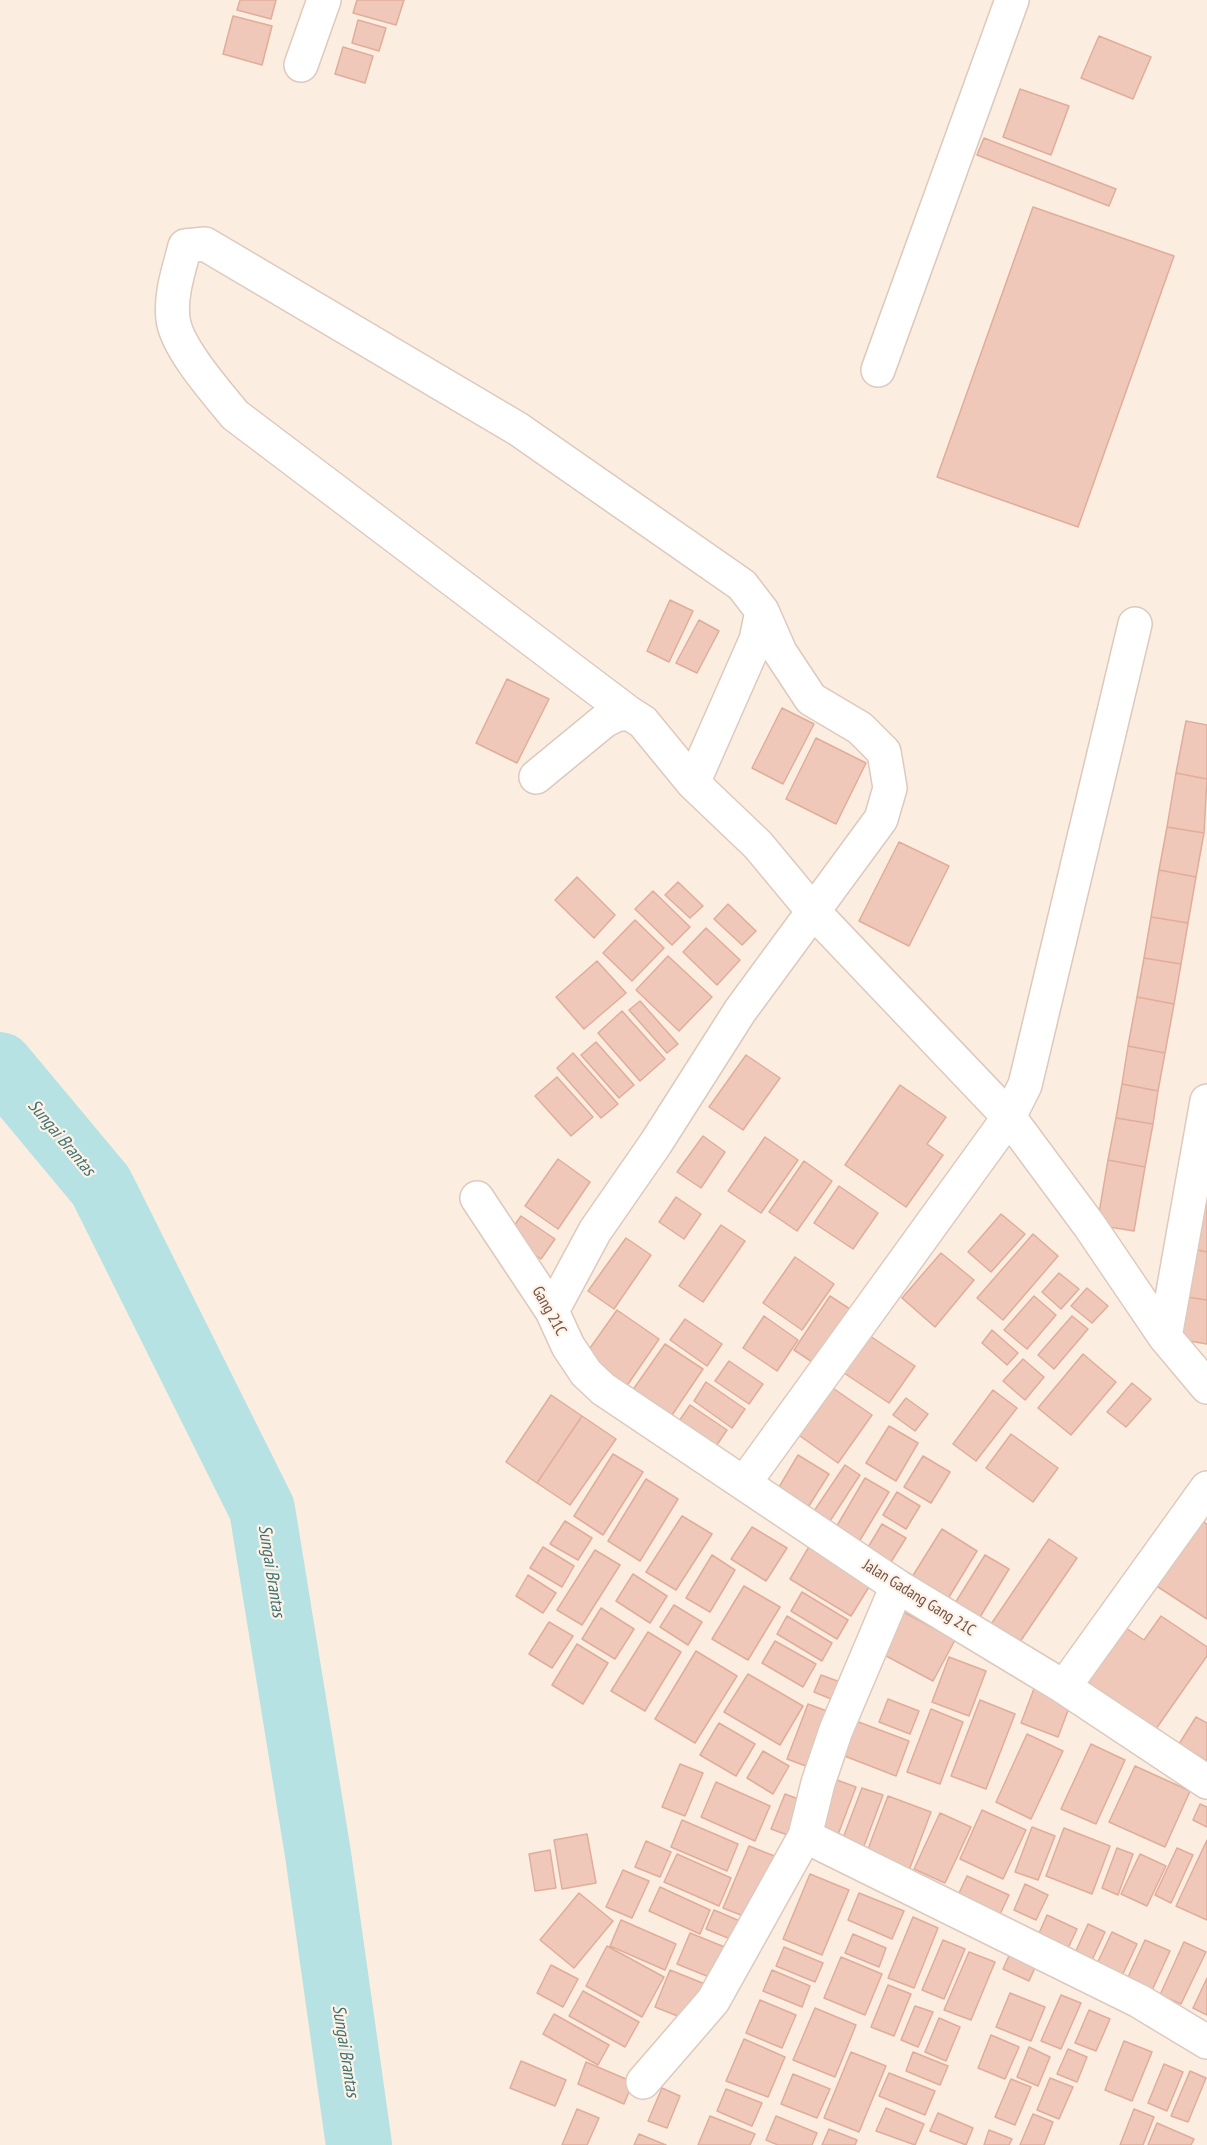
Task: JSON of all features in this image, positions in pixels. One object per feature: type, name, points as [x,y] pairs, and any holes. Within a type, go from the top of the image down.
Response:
[{"type":"street","points":[[301,65],[324,0]]},
{"type":"street","points":[[878,370],[1012,0]]},
{"type":"street","points":[[552,1311],[595,1231],[656,1143],[741,1011],[812,910],[881,819],[891,788],[884,752],[860,728],[812,699],[780,652],[762,611],[742,585],[518,429],[205,244],[185,246],[173,291],[173,321],[197,369],[235,415],[643,722],[693,783],[758,844],[812,910],[1010,1117],[1089,1225],[1165,1337],[1207,1388]]},
{"type":"street","points":[[693,783],[756,640],[762,611]]},
{"type":"street","points":[[745,1482],[1010,1117],[1025,1085],[1135,624]]},
{"type":"street","points":[[536,777],[604,721],[616,715],[630,713]]},
{"type":"street","points":[[1165,1337],[1207,1101]]},
{"type":"street","name":"Gang 21C","points":[[477,1198],[552,1311],[568,1346],[586,1373],[634,1412]]},
{"type":"street","name":"Jalan Gadang Gang 21C","points":[[634,1412],[745,1482],[897,1586],[1064,1687],[1207,1782]]},
{"type":"street","points":[[1064,1687],[1207,1488]]},
{"type":"street","points":[[643,2082],[713,2001],[805,1836],[818,1783],[836,1730],[897,1586]]},
{"type":"street","points":[[805,1836],[1139,2001],[1207,2042]]},
{"type":"building","points":[[240,0],[276,0],[271,19],[237,10]]},
{"type":"building","points":[[357,0],[404,0],[396,25],[353,13]]},
{"type":"building","points":[[233,16],[272,26],[262,65],[223,54]]},
{"type":"building","points":[[358,20],[386,28],[379,51],[352,43]]},
{"type":"building","points":[[1099,36],[1151,57],[1133,99],[1081,78]]},
{"type":"building","points":[[343,47],[373,56],[365,83],[335,74]]},
{"type":"building","points":[[1020,89],[1069,106],[1051,155],[1003,137]]},
{"type":"building","points":[[984,138],[1116,189],[1109,206],[977,155]]},
{"type":"building","points":[[1033,207],[1174,256],[1078,527],[937,477]]},
{"type":"building","points":[[670,600],[693,611],[669,662],[647,651]]},
{"type":"building","points":[[699,620],[719,631],[697,673],[676,663]]},
{"type":"building","points":[[507,679],[549,699],[517,763],[476,743]]},
{"type":"building","points":[[782,708],[814,724],[783,784],[752,768]]},
{"type":"building","points":[[1186,721],[1207,725],[1207,779],[1176,773]]},
{"type":"building","points":[[816,738],[866,763],[836,824],[786,799]]},
{"type":"building","points":[[1176,773],[1207,779],[1204,833],[1167,827]]},
{"type":"building","points":[[1167,827],[1204,833],[1196,877],[1159,870]]},
{"type":"building","points":[[899,842],[949,866],[909,946],[859,921]]},
{"type":"building","points":[[1159,870],[1196,877],[1188,923],[1151,917]]},
{"type":"building","points":[[577,877],[615,915],[594,938],[555,900]]},
{"type":"building","points":[[678,882],[703,906],[690,918],[665,895]]},
{"type":"building","points":[[653,891],[690,927],[672,945],[635,909]]},
{"type":"building","points":[[728,904],[756,931],[742,945],[714,919]]},
{"type":"building","points":[[1151,917],[1188,923],[1181,964],[1144,958]]},
{"type":"building","points":[[635,920],[664,948],[632,981],[603,953]]},
{"type":"building","points":[[706,928],[740,960],[717,985],[683,952]]},
{"type":"building","points":[[668,956],[712,997],[679,1031],[636,990]]},
{"type":"building","points":[[1144,958],[1181,964],[1174,1004],[1137,997]]},
{"type":"building","points":[[597,961],[626,993],[584,1029],[556,997]]},
{"type":"building","points":[[1137,997],[1174,1004],[1165,1053],[1128,1046]]},
{"type":"building","points":[[640,1001],[678,1044],[667,1053],[629,1010]]},
{"type":"building","points":[[622,1011],[665,1059],[640,1081],[598,1033]]},
{"type":"building","points":[[596,1042],[634,1085],[619,1098],[581,1055]]},
{"type":"building","points":[[1128,1046],[1165,1053],[1158,1091],[1122,1084]]},
{"type":"building","points":[[573,1053],[618,1104],[601,1118],[557,1068]]},
{"type":"building","points":[[746,1055],[780,1078],[743,1130],[709,1107]]},
{"type":"building","points":[[557,1077],[593,1117],[571,1136],[535,1096]]},
{"type":"building","points":[[1122,1084],[1158,1091],[1153,1124],[1116,1118]]},
{"type":"building","points":[[900,1085],[946,1117],[927,1144],[943,1155],[906,1207],[845,1165]]},
{"type":"building","points":[[1116,1118],[1153,1124],[1145,1167],[1108,1160]]},
{"type":"building","points":[[703,1136],[725,1152],[701,1188],[677,1172]]},
{"type":"building","points":[[765,1137],[798,1160],[761,1213],[728,1191]]},
{"type":"building","points":[[558,1159],[590,1182],[558,1229],[525,1206]]},
{"type":"building","points":[[1108,1160],[1145,1167],[1134,1231],[1097,1225]]},
{"type":"building","points":[[804,1161],[832,1181],[797,1231],[769,1212]]},
{"type":"building","points":[[839,1186],[878,1213],[853,1249],[814,1223]]},
{"type":"building","points":[[1207,1188],[1207,1252],[1188,1248]]},
{"type":"building","points":[[676,1197],[701,1214],[684,1239],[659,1222]]},
{"type":"building","points":[[1001,1214],[1025,1234],[991,1272],[968,1252]]},
{"type":"building","points":[[521,1216],[555,1239],[541,1259],[507,1236]]},
{"type":"building","points":[[721,1225],[745,1241],[703,1302],[679,1286]]},
{"type":"building","points":[[1033,1234],[1058,1256],[1003,1320],[977,1298]]},
{"type":"building","points":[[626,1238],[651,1255],[614,1309],[588,1291]]},
{"type":"building","points":[[1188,1248],[1207,1252],[1207,1300],[1180,1296]]},
{"type":"building","points":[[941,1253],[974,1280],[935,1327],[902,1298]]},
{"type":"building","points":[[795,1257],[834,1284],[802,1330],[763,1303]]},
{"type":"building","points":[[1059,1273],[1079,1289],[1061,1309],[1042,1292]]},
{"type":"building","points":[[1087,1288],[1108,1306],[1092,1323],[1071,1306]]},
{"type":"building","points":[[830,1296],[856,1313],[820,1367],[794,1350]]},
{"type":"building","points":[[1034,1296],[1056,1315],[1027,1349],[1004,1330]]},
{"type":"building","points":[[1180,1296],[1207,1300],[1207,1344],[1172,1338]]},
{"type":"building","points":[[617,1310],[659,1339],[626,1387],[583,1358]]},
{"type":"building","points":[[764,1316],[798,1340],[777,1371],[743,1348]]},
{"type":"building","points":[[1072,1316],[1088,1329],[1054,1369],[1038,1355]]},
{"type":"building","points":[[685,1319],[722,1344],[707,1366],[670,1340]]},
{"type":"building","points":[[992,1330],[1018,1353],[1007,1365],[982,1343]]},
{"type":"building","points":[[867,1334],[915,1366],[889,1403],[841,1371]]},
{"type":"building","points":[[665,1344],[703,1369],[668,1421],[630,1394]]},
{"type":"building","points":[[1083,1354],[1116,1382],[1071,1435],[1038,1408]]},
{"type":"building","points":[[1023,1359],[1044,1377],[1025,1400],[1003,1381]]},
{"type":"building","points":[[729,1361],[763,1384],[749,1404],[715,1381]]},
{"type":"building","points":[[706,1382],[745,1409],[732,1428],[694,1401]]},
{"type":"building","points":[[1132,1383],[1151,1399],[1126,1427],[1107,1412]]},
{"type":"building","points":[[827,1384],[872,1415],[838,1463],[793,1431]]},
{"type":"building","points":[[993,1390],[1017,1408],[976,1461],[953,1444]]},
{"type":"building","points":[[551,1395],[582,1416],[537,1483],[506,1462]]},
{"type":"building","points":[[906,1398],[928,1414],[915,1431],[893,1415]]},
{"type":"building","points":[[690,1405],[727,1430],[710,1455],[673,1430]]},
{"type":"building","points":[[582,1416],[616,1439],[570,1505],[537,1483]]},
{"type":"building","points":[[889,1426],[918,1443],[896,1481],[866,1463]]},
{"type":"building","points":[[1011,1434],[1058,1468],[1033,1502],[986,1468]]},
{"type":"building","points":[[613,1454],[643,1472],[603,1535],[574,1516]]},
{"type":"building","points":[[798,1455],[829,1474],[802,1517],[772,1499]]},
{"type":"building","points":[[923,1456],[950,1472],[931,1503],[904,1487]]},
{"type":"building","points":[[845,1465],[860,1475],[826,1527],[810,1517]]},
{"type":"building","points":[[865,1478],[889,1492],[854,1550],[831,1536]]},
{"type":"building","points":[[646,1479],[678,1499],[640,1561],[608,1541]]},
{"type":"building","points":[[897,1492],[920,1506],[906,1529],[883,1515]]},
{"type":"building","points":[[682,1516],[712,1534],[676,1590],[646,1572]]},
{"type":"building","points":[[1195,1517],[1207,1524],[1207,1619],[1152,1583]]},
{"type":"building","points":[[565,1521],[592,1538],[578,1560],[550,1544]]},
{"type":"building","points":[[882,1524],[906,1538],[884,1573],[861,1559]]},
{"type":"building","points":[[752,1527],[787,1548],[766,1581],[731,1559]]},
{"type":"building","points":[[942,1529],[977,1551],[943,1607],[907,1585]]},
{"type":"building","points":[[1049,1539],[1077,1558],[1013,1652],[985,1633]]},
{"type":"building","points":[[810,1545],[872,1582],[851,1616],[790,1579]]},
{"type":"building","points":[[543,1547],[574,1566],[562,1587],[530,1568]]},
{"type":"building","points":[[595,1550],[620,1565],[582,1625],[557,1610]]},
{"type":"building","points":[[712,1555],[735,1570],[710,1612],[686,1598]]},
{"type":"building","points":[[985,1555],[1009,1569],[977,1622],[952,1608]]},
{"type":"building","points":[[633,1574],[667,1596],[650,1623],[616,1601]]},
{"type":"building","points":[[528,1575],[556,1593],[543,1613],[516,1596]]},
{"type":"building","points":[[744,1586],[780,1607],[748,1660],[712,1639]]},
{"type":"building","points":[[802,1592],[848,1620],[837,1639],[791,1611]]},
{"type":"building","points":[[674,1605],[702,1622],[688,1645],[660,1627]]},
{"type":"building","points":[[601,1608],[634,1629],[615,1659],[582,1639]]},
{"type":"building","points":[[898,1609],[955,1640],[933,1681],[875,1650]]},
{"type":"building","points":[[787,1616],[832,1643],[822,1661],[777,1634]]},
{"type":"building","points":[[1161,1616],[1207,1647],[1207,1656],[1151,1736],[1078,1686],[1120,1624],[1144,1640]]},
{"type":"building","points":[[549,1622],[573,1636],[552,1668],[529,1654]]},
{"type":"building","points":[[648,1632],[681,1652],[645,1711],[611,1691]]},
{"type":"building","points":[[775,1641],[816,1664],[803,1687],[762,1663]]},
{"type":"building","points":[[577,1644],[608,1663],[583,1704],[552,1685]]},
{"type":"building","points":[[696,1651],[737,1676],[695,1743],[655,1719]]},
{"type":"building","points":[[949,1657],[986,1671],[969,1716],[932,1702]]},
{"type":"building","points":[[748,1674],[803,1706],[780,1745],[724,1712]]},
{"type":"building","points":[[821,1675],[843,1683],[836,1701],[814,1692]]},
{"type":"building","points":[[1035,1686],[1072,1700],[1058,1737],[1021,1723]]},
{"type":"building","points":[[888,1699],[919,1711],[910,1734],[879,1722]]},
{"type":"building","points":[[980,1700],[1015,1714],[986,1789],[951,1776]]},
{"type":"building","points":[[808,1704],[835,1714],[814,1769],[787,1759]]},
{"type":"building","points":[[931,1709],[963,1722],[940,1784],[907,1772]]},
{"type":"building","points":[[1196,1717],[1207,1723],[1207,1761],[1179,1744]]},
{"type":"building","points":[[856,1721],[909,1741],[896,1776],[842,1755]]},
{"type":"building","points":[[719,1723],[755,1744],[736,1776],[700,1755]]},
{"type":"building","points":[[1027,1734],[1063,1751],[1031,1819],[996,1802]]},
{"type":"building","points":[[1091,1744],[1125,1760],[1096,1824],[1061,1809]]},
{"type":"building","points":[[763,1751],[789,1766],[773,1794],[747,1778]]},
{"type":"building","points":[[680,1764],[703,1773],[685,1816],[662,1807]]},
{"type":"building","points":[[1135,1766],[1190,1791],[1165,1847],[1109,1822]]},
{"type":"building","points":[[837,1780],[856,1787],[834,1845],[815,1837]]},
{"type":"building","points":[[716,1782],[770,1806],[755,1841],[701,1817]]},
{"type":"building","points":[[862,1788],[883,1795],[861,1854],[840,1846]]},
{"type":"building","points":[[785,1794],[806,1802],[793,1837],[771,1829]]},
{"type":"building","points":[[888,1796],[931,1812],[908,1873],[865,1857]]},
{"type":"building","points":[[1200,1804],[1207,1807],[1207,1827],[1193,1820]]},
{"type":"building","points":[[982,1810],[1026,1830],[1003,1879],[960,1859]]},
{"type":"building","points":[[940,1813],[971,1827],[945,1883],[914,1869]]},
{"type":"building","points":[[682,1820],[738,1844],[727,1871],[671,1847]]},
{"type":"building","points":[[1032,1827],[1055,1836],[1038,1880],[1015,1872]]},
{"type":"building","points":[[1064,1828],[1110,1846],[1092,1894],[1046,1876]]},
{"type":"building","points":[[587,1834],[596,1883],[562,1889],[554,1840]]},
{"type":"building","points":[[1207,1840],[1207,1920],[1176,1906]]},
{"type":"building","points":[[646,1841],[671,1852],[660,1877],[635,1867]]},
{"type":"building","points":[[749,1846],[782,1859],[756,1921],[723,1908]]},
{"type":"building","points":[[1117,1848],[1133,1854],[1118,1895],[1102,1888]]},
{"type":"building","points":[[1177,1848],[1193,1855],[1171,1903],[1155,1895]]},
{"type":"building","points":[[550,1850],[556,1888],[535,1891],[529,1854]]},
{"type":"building","points":[[677,1854],[731,1878],[719,1906],[664,1882]]},
{"type":"building","points":[[1140,1854],[1166,1866],[1147,1906],[1121,1894]]},
{"type":"building","points":[[623,1870],[649,1881],[632,1918],[606,1907]]},
{"type":"building","points":[[810,1874],[849,1890],[822,1955],[783,1939]]},
{"type":"building","points":[[967,1876],[1009,1895],[995,1925],[953,1906]]},
{"type":"building","points":[[1025,1884],[1048,1895],[1036,1920],[1014,1910]]},
{"type":"building","points":[[660,1887],[710,1910],[700,1934],[649,1911]]},
{"type":"building","points":[[579,1893],[613,1921],[574,1968],[540,1940]]},
{"type":"building","points":[[859,1893],[904,1911],[892,1939],[848,1920]]},
{"type":"building","points":[[714,1910],[747,1924],[740,1943],[706,1929]]},
{"type":"building","points":[[1047,1915],[1077,1929],[1062,1961],[1033,1947]]},
{"type":"building","points":[[913,1917],[938,1928],[914,1988],[888,1978]]},
{"type":"building","points":[[621,1920],[676,1944],[665,1970],[610,1946]]},
{"type":"building","points":[[1088,1924],[1105,1932],[1088,1969],[1071,1962]]},
{"type":"building","points":[[1112,1932],[1137,1944],[1119,1982],[1094,1970]]},
{"type":"building","points":[[690,1933],[732,1950],[719,1981],[677,1964]]},
{"type":"building","points":[[853,1934],[886,1948],[879,1967],[845,1953]]},
{"type":"building","points":[[943,1940],[965,1949],[944,1999],[922,1990]]},
{"type":"building","points":[[1145,1940],[1170,1951],[1149,1997],[1124,1986]]},
{"type":"building","points":[[1184,1942],[1206,1952],[1181,2004],[1160,1995]]},
{"type":"building","points":[[607,1946],[664,1977],[642,2017],[586,1986]]},
{"type":"building","points":[[784,1947],[823,1963],[815,1982],[776,1966]]},
{"type":"building","points":[[1012,1949],[1038,1961],[1029,1981],[1003,1969]]},
{"type":"building","points":[[969,1952],[995,1962],[971,2020],[944,2010]]},
{"type":"building","points":[[841,1957],[882,1974],[865,2015],[824,1998]]},
{"type":"building","points":[[551,1965],[578,1979],[563,2007],[537,1993]]},
{"type":"building","points":[[670,1970],[705,1984],[690,2021],[655,2007]]},
{"type":"building","points":[[772,1970],[810,1986],[802,2007],[763,1991]]},
{"type":"building","points":[[1207,1978],[1207,2015],[1193,2008]]},
{"type":"building","points":[[888,1985],[911,1994],[894,2036],[871,2027]]},
{"type":"building","points":[[583,1991],[639,2022],[625,2047],[569,2016]]},
{"type":"building","points":[[1010,1993],[1045,2007],[1031,2041],[996,2027]]},
{"type":"building","points":[[1061,1995],[1081,2003],[1061,2049],[1041,2041]]},
{"type":"building","points":[[760,2000],[796,2015],[782,2048],[746,2033]]},
{"type":"building","points":[[915,2006],[933,2012],[918,2047],[901,2040]]},
{"type":"building","points":[[815,2008],[856,2025],[835,2077],[793,2060]]},
{"type":"building","points":[[1089,2010],[1110,2019],[1096,2051],[1075,2043]]},
{"type":"building","points":[[554,2014],[609,2045],[598,2065],[543,2034]]},
{"type":"building","points":[[939,2018],[960,2027],[946,2061],[925,2052]]},
{"type":"building","points":[[991,2035],[1019,2047],[1005,2079],[978,2068]]},
{"type":"building","points":[[744,2039],[785,2057],[768,2097],[726,2081]]},
{"type":"building","points":[[1124,2041],[1152,2052],[1132,2101],[1105,2090]]},
{"type":"building","points":[[1029,2047],[1050,2057],[1038,2086],[1017,2077]]},
{"type":"building","points":[[1068,2049],[1087,2057],[1077,2082],[1057,2074]]},
{"type":"building","points":[[851,2052],[886,2066],[859,2132],[824,2118]]},
{"type":"building","points":[[913,2052],[948,2066],[940,2085],[906,2071]]},
{"type":"building","points":[[521,2061],[566,2080],[555,2106],[510,2088]]},
{"type":"building","points":[[586,2062],[633,2082],[624,2104],[578,2084]]},
{"type":"building","points":[[1164,2064],[1183,2072],[1167,2111],[1148,2103]]},
{"type":"building","points":[[1190,2071],[1206,2078],[1188,2122],[1171,2116]]},
{"type":"building","points":[[889,2073],[935,2091],[925,2115],[879,2096]]},
{"type":"building","points":[[793,2074],[830,2089],[817,2118],[781,2104]]},
{"type":"building","points":[[1050,2078],[1073,2087],[1059,2119],[1037,2110]]},
{"type":"building","points":[[1011,2079],[1031,2087],[1015,2125],[995,2117]]},
{"type":"building","points":[[662,2088],[680,2096],[667,2128],[648,2121]]},
{"type":"building","points":[[726,2089],[762,2103],[752,2126],[717,2111]]},
{"type":"building","points":[[886,2108],[924,2124],[915,2145],[876,2131]]},
{"type":"building","points":[[577,2109],[599,2118],[587,2145],[562,2145]]},
{"type":"building","points":[[1134,2109],[1154,2117],[1143,2145],[1120,2145]]},
{"type":"building","points":[[938,2113],[973,2128],[966,2145],[930,2131]]},
{"type":"building","points":[[1033,2114],[1053,2122],[1044,2145],[1020,2145]]},
{"type":"building","points":[[710,2116],[755,2134],[750,2145],[698,2145]]},
{"type":"building","points":[[776,2116],[817,2133],[812,2145],[778,2145],[766,2140]]},
{"type":"building","points":[[1157,2123],[1194,2139],[1191,2145],[1148,2145]]},
{"type":"building","points":[[829,2129],[857,2140],[855,2145],[822,2145]]},
{"type":"building","points":[[989,2130],[1012,2139],[1009,2145],[984,2145]]},
{"type":"building","points":[[639,2134],[666,2145],[634,2145]]},
{"type":"waterway","name":"Sungai Brantas","points":[[0,1065],[101,1186],[262,1509],[318,1854],[359,2145]]}]
